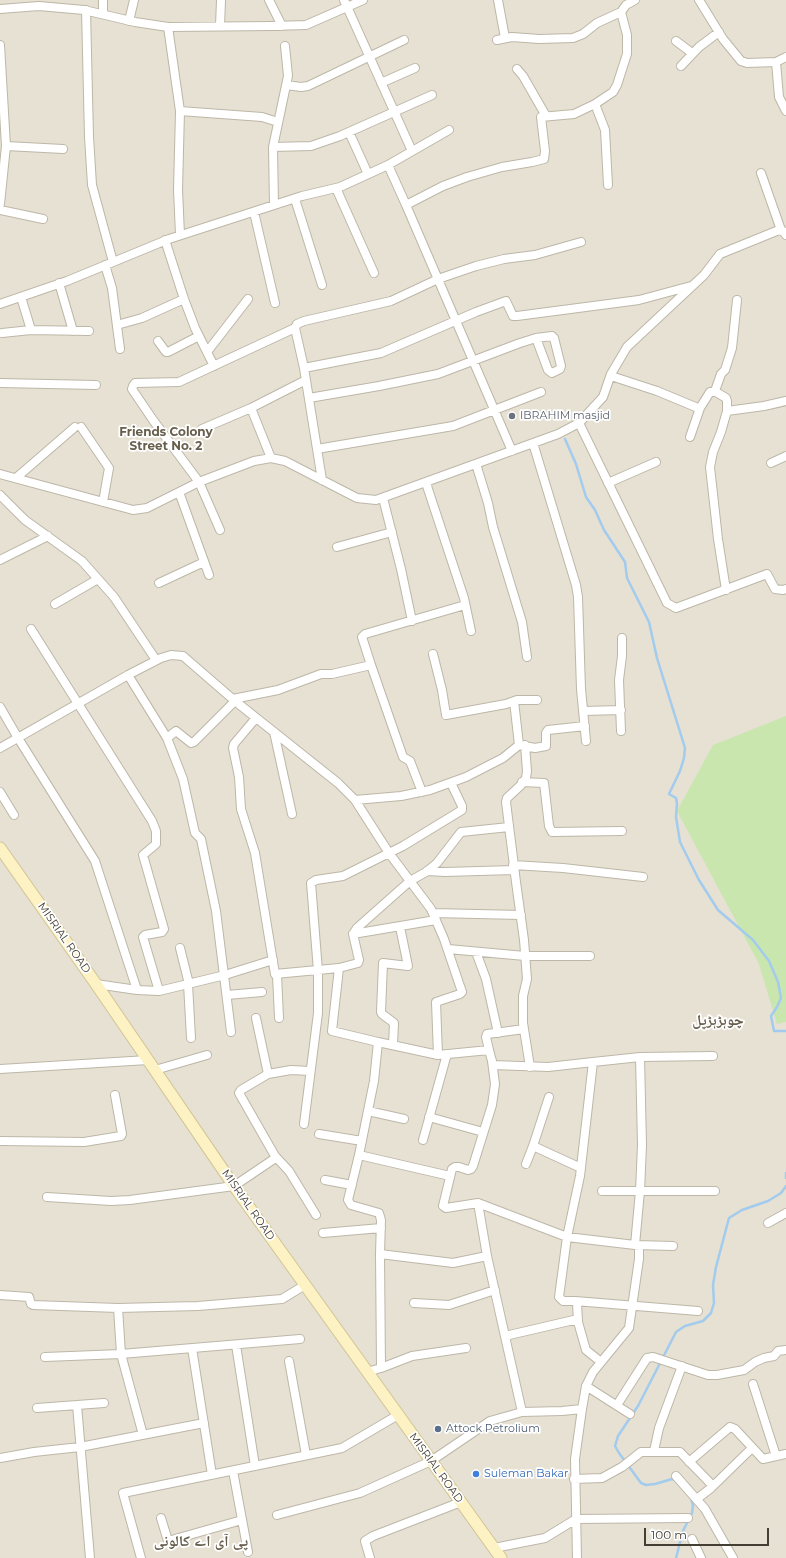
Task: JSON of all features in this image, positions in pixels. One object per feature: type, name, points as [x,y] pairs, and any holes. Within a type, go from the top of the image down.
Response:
[{"type":"main road","name":"MISRIAL ROAD","points":[[0,848],[96,984],[234,1186],[501,1558]]},
{"type":"street","points":[[103,0],[103,14]]},
{"type":"street","points":[[129,21],[134,0]]},
{"type":"street","points":[[220,26],[221,0]]},
{"type":"street","points":[[270,0],[282,26]]},
{"type":"street","points":[[0,9],[39,3],[86,10],[129,21],[168,27],[282,26],[306,25],[345,3],[363,0]]},
{"type":"street","points":[[498,0],[501,39],[573,38],[583,34],[596,23],[620,12],[626,5],[635,0]]},
{"type":"street","points":[[699,0],[737,58],[743,62],[776,62],[786,57]]},
{"type":"street","points":[[345,3],[412,151]]},
{"type":"street","points":[[86,10],[89,137],[92,185],[109,264],[120,349]]},
{"type":"street","points":[[406,205],[443,186],[467,177],[502,167],[544,159],[545,151],[541,118],[546,116],[574,114],[595,104],[613,92],[617,85],[627,54],[627,35],[620,12]]},
{"type":"street","points":[[168,27],[180,111],[178,190],[180,235]]},
{"type":"street","points":[[681,66],[692,53],[719,32]]},
{"type":"street","points":[[286,85],[301,88],[308,86],[404,40]]},
{"type":"street","points":[[676,41],[692,53]]},
{"type":"street","points":[[0,45],[6,146],[0,204]]},
{"type":"street","points":[[274,205],[273,147],[288,76],[285,46]]},
{"type":"street","points":[[776,62],[779,97],[786,110]]},
{"type":"street","points":[[381,83],[415,68]]},
{"type":"street","points":[[517,69],[523,76],[546,116]]},
{"type":"street","points":[[273,147],[311,146],[349,132],[393,111],[432,95]]},
{"type":"street","points":[[595,104],[605,130],[608,185]]},
{"type":"street","points":[[180,111],[262,117],[278,122]]},
{"type":"street","points":[[0,304],[109,264],[165,240],[274,205],[336,188],[388,165],[449,130]]},
{"type":"street","points":[[349,132],[368,174]]},
{"type":"street","points":[[6,146],[63,150]]},
{"type":"street","points":[[388,165],[457,321],[512,451]]},
{"type":"street","points":[[0,474],[133,510],[147,508],[199,482],[254,461],[271,458],[285,461],[357,498],[376,500],[558,434],[579,423],[603,397],[611,376],[627,347],[704,275],[720,254],[783,233],[761,173]]},
{"type":"street","points":[[336,188],[374,273]]},
{"type":"street","points":[[295,199],[322,285]]},
{"type":"street","points":[[0,210],[43,219]]},
{"type":"street","points":[[254,212],[275,303]]},
{"type":"street","points":[[165,240],[184,299],[199,336],[214,366]]},
{"type":"street","points":[[220,530],[199,482],[132,389],[135,383],[180,382],[295,328],[297,324],[304,321],[391,302],[438,279],[476,266],[504,259],[535,255],[581,242]]},
{"type":"street","points":[[59,283],[74,331]]},
{"type":"street","points":[[304,368],[381,353],[506,301],[513,316],[517,316],[639,300],[691,286]]},
{"type":"street","points":[[21,297],[31,330]]},
{"type":"street","points":[[117,325],[142,318],[184,299]]},
{"type":"street","points":[[207,352],[248,299]]},
{"type":"street","points":[[715,392],[721,374],[725,370],[732,348],[737,300]]},
{"type":"street","points":[[295,328],[304,368],[322,480]]},
{"type":"street","points":[[2,333],[31,330],[89,331]]},
{"type":"street","points":[[158,341],[166,352],[168,352],[199,336]]},
{"type":"street","points":[[309,398],[438,374],[536,338]]},
{"type":"street","points":[[611,376],[657,391],[700,408]]},
{"type":"street","points":[[202,429],[251,408],[306,380]]},
{"type":"street","points":[[0,383],[96,385]]},
{"type":"street","points":[[317,449],[442,428],[466,422],[541,392]]},
{"type":"street","points":[[690,437],[700,408],[710,392],[715,392],[726,398],[726,411],[721,432],[712,452],[710,466],[718,539],[726,590]]},
{"type":"street","points":[[726,411],[764,406],[786,401]]},
{"type":"street","points":[[251,408],[271,458]]},
{"type":"street","points":[[579,423],[667,603],[676,608],[767,574],[776,589],[786,589]]},
{"type":"street","points":[[16,478],[78,427],[109,468],[103,502]]},
{"type":"street","points":[[534,443],[576,585],[578,597],[583,711],[586,741]]},
{"type":"street","points":[[771,463],[786,456]]},
{"type":"street","points":[[608,482],[656,462]]},
{"type":"street","points":[[476,464],[488,503],[493,527],[522,622],[527,657]]},
{"type":"street","points":[[426,483],[465,605],[471,631]]},
{"type":"street","points":[[179,492],[209,575]]},
{"type":"street","points":[[0,495],[25,520],[82,561],[114,597],[156,660]]},
{"type":"street","points":[[383,498],[412,620]]},
{"type":"street","points":[[337,547],[392,532]]},
{"type":"street","points":[[0,560],[48,536]]},
{"type":"street","points":[[159,583],[204,562]]},
{"type":"street","points":[[55,604],[98,579]]},
{"type":"street","points":[[422,792],[410,761],[403,757],[370,665],[362,638],[363,636],[412,620],[465,605]]},
{"type":"street","points":[[31,629],[152,821],[156,831],[156,844],[143,855],[164,929],[162,932],[144,935],[143,937],[159,991]]},
{"type":"street","points":[[621,731],[620,680],[622,638]]},
{"type":"street","points":[[434,654],[446,715],[506,704],[519,699],[537,700]]},
{"type":"street","points":[[0,748],[156,660],[171,655],[184,656],[234,700],[338,783],[355,800],[389,853],[435,917],[448,949],[462,992],[436,1002],[438,1055]]},
{"type":"street","points":[[167,738],[176,731],[191,743],[194,742],[234,700],[278,690],[321,674],[332,674],[370,665]]},
{"type":"street","points":[[128,675],[167,738],[183,779],[195,833],[201,839],[216,911],[231,1032]]},
{"type":"street","points":[[514,701],[527,771],[526,778],[507,798],[506,802],[526,956],[527,979],[523,996],[524,1029],[530,1067]]},
{"type":"street","points":[[0,707],[95,861],[137,990]]},
{"type":"street","points":[[583,711],[621,710]]},
{"type":"street","points":[[256,718],[234,744],[233,748],[239,777],[241,809],[255,852],[274,972],[277,975],[278,1018]]},
{"type":"street","points":[[355,800],[401,796],[430,790],[466,777],[504,758],[522,745],[535,748],[546,746],[546,733],[548,730],[585,726]]},
{"type":"street","points":[[274,732],[292,814]]},
{"type":"street","points":[[522,782],[544,783],[549,826],[552,832],[622,831]]},
{"type":"street","points":[[304,1124],[318,1013],[318,971],[311,883],[316,880],[343,876],[403,846],[462,810],[462,806],[451,783]]},
{"type":"street","points":[[0,792],[14,815]]},
{"type":"street","points":[[277,975],[339,968],[358,962],[359,960],[353,934],[357,928],[410,882],[437,863],[461,832],[509,828]]},
{"type":"street","points":[[427,871],[445,872],[514,867],[563,868],[643,877]]},
{"type":"street","points":[[353,934],[400,927],[435,917],[521,915]]},
{"type":"street","points":[[393,1045],[394,1023],[381,1012],[383,964],[408,966],[400,927]]},
{"type":"street","points":[[180,948],[189,984],[191,1038]]},
{"type":"street","points":[[448,949],[526,956],[590,956]]},
{"type":"street","points":[[476,952],[486,980],[498,1033]]},
{"type":"street","points":[[96,984],[137,990],[159,991],[225,975],[273,960]]},
{"type":"street","points":[[339,968],[332,1030],[438,1055],[489,1050]]},
{"type":"street","points":[[227,995],[262,992]]},
{"type":"street","points":[[256,1018],[268,1074]]},
{"type":"street","points":[[524,1029],[487,1034],[486,1037],[493,1065],[495,1084],[492,1105],[471,1169],[468,1170],[455,1167],[452,1169],[443,1206],[446,1208],[478,1203],[567,1237],[637,1245],[673,1246]]},
{"type":"street","points":[[378,1042],[374,1081],[349,1202],[351,1205],[379,1213],[381,1218],[381,1368]]},
{"type":"street","points":[[423,1140],[447,1054]]},
{"type":"street","points":[[155,1070],[207,1055]]},
{"type":"street","points":[[493,1065],[548,1067],[640,1057],[713,1056]]},
{"type":"street","points":[[577,1558],[574,1478],[575,1459],[586,1386],[593,1372],[630,1328],[633,1306],[642,1145],[640,1057]]},
{"type":"street","points":[[0,1069],[148,1060]]},
{"type":"street","points":[[593,1062],[581,1168],[567,1237],[558,1297],[563,1301],[698,1311]]},
{"type":"street","points":[[310,1071],[291,1070],[268,1074],[241,1090],[239,1093],[275,1156],[289,1171],[316,1215]]},
{"type":"street","points":[[0,1141],[84,1142],[121,1136],[122,1134],[115,1095]]},
{"type":"street","points":[[526,1164],[534,1146],[549,1097]]},
{"type":"street","points":[[368,1111],[404,1119]]},
{"type":"street","points":[[429,1117],[483,1132]]},
{"type":"street","points":[[319,1134],[362,1141]]},
{"type":"street","points":[[534,1146],[581,1168]]},
{"type":"street","points":[[359,1155],[450,1176]]},
{"type":"street","points":[[48,1197],[111,1201],[130,1200],[234,1186],[274,1159],[275,1156]]},
{"type":"street","points":[[325,1180],[352,1185]]},
{"type":"street","points":[[602,1191],[715,1191]]},
{"type":"street","points":[[478,1203],[487,1256],[522,1412]]},
{"type":"street","points":[[768,1223],[786,1213]]},
{"type":"street","points":[[323,1233],[381,1228]]},
{"type":"street","points":[[380,1254],[453,1263],[487,1256]]},
{"type":"street","points":[[0,1295],[28,1296],[30,1304],[33,1305],[118,1308],[198,1306],[282,1299],[305,1285]]},
{"type":"street","points":[[414,1303],[449,1305],[495,1290]]},
{"type":"street","points":[[575,1301],[578,1306],[578,1319],[586,1350],[601,1362]]},
{"type":"street","points":[[118,1308],[121,1354],[143,1435]]},
{"type":"street","points":[[505,1336],[578,1319]]},
{"type":"street","points":[[45,1357],[121,1354],[300,1339]]},
{"type":"street","points":[[236,1345],[255,1466]]},
{"type":"street","points":[[192,1348],[212,1475]]},
{"type":"street","points":[[367,1372],[412,1356],[466,1348]]},
{"type":"street","points":[[616,1405],[646,1358],[650,1357],[661,1360],[708,1375],[717,1375],[744,1370],[760,1360],[774,1356],[778,1351],[786,1350]]},
{"type":"street","points":[[290,1361],[306,1455]]},
{"type":"street","points":[[654,1451],[659,1428],[682,1366]]},
{"type":"street","points":[[753,1384],[776,1456]]},
{"type":"street","points":[[586,1386],[630,1414]]},
{"type":"street","points":[[38,1408],[104,1403]]},
{"type":"street","points":[[77,1405],[90,1558]]},
{"type":"street","points":[[277,1515],[360,1493],[431,1461],[490,1421],[522,1412],[582,1409]]},
{"type":"street","points":[[141,1558],[123,1494],[342,1448],[398,1415]]},
{"type":"street","points":[[0,1458],[34,1452],[80,1447],[204,1423]]},
{"type":"street","points":[[689,1462],[729,1427],[732,1427],[763,1459],[786,1454]]},
{"type":"street","points":[[698,1498],[752,1448]]},
{"type":"street","points":[[574,1478],[602,1478],[641,1452],[680,1452],[712,1486]]},
{"type":"street","points":[[233,1470],[248,1552]]},
{"type":"street","points":[[676,1476],[698,1498],[733,1558]]},
{"type":"street","points":[[370,1558],[365,1541],[373,1536],[461,1502]]},
{"type":"street","points":[[161,1518],[168,1541],[242,1520]]},
{"type":"street","points":[[494,1548],[545,1538],[576,1520],[688,1518]]},
{"type":"street","points":[[692,1540],[701,1558]]},
{"type":"shaded area","points":[[0,0],[786,0],[786,1558],[0,1558]]},
{"type":"green space","points":[[786,716],[786,1022],[777,1024],[759,964],[677,811],[713,745]]},
{"type":"waterway","points":[[565,439],[576,464],[586,497],[595,510],[604,530],[625,562],[627,578],[649,622],[657,658],[685,748],[680,771],[669,794],[676,798],[676,817],[680,842],[699,880],[718,910],[753,940],[769,961],[778,982],[781,998],[771,1016],[774,1031],[786,1031]]},
{"type":"waterway","points":[[786,1173],[786,1178]]},
{"type":"waterway","points":[[676,1480],[672,1479],[646,1485],[641,1483],[615,1446],[618,1436],[638,1406],[676,1332],[685,1326],[703,1321],[711,1313],[714,1303],[713,1285],[716,1267],[729,1218],[742,1210],[768,1201],[781,1193],[786,1186]]},
{"type":"waterway","points":[[676,1558],[683,1531],[692,1513],[693,1506],[691,1498]]},
{"type":"place","name":"IBRAHIM masjid","points":[[512,416]]},
{"type":"place","name":"Attock Petrolium","points":[[438,1429]]},
{"type":"place","name":"Suleman Bakar","points":[[476,1474]]},
{"type":"district","name":"Friends Colony Street No. 2","points":[[166,439]]},
{"type":"district","name":"چوہڑہڑپل","points":[[718,1021]]},
{"type":"district","name":"پی آی اے کالونی","points":[[201,1542]]}]
